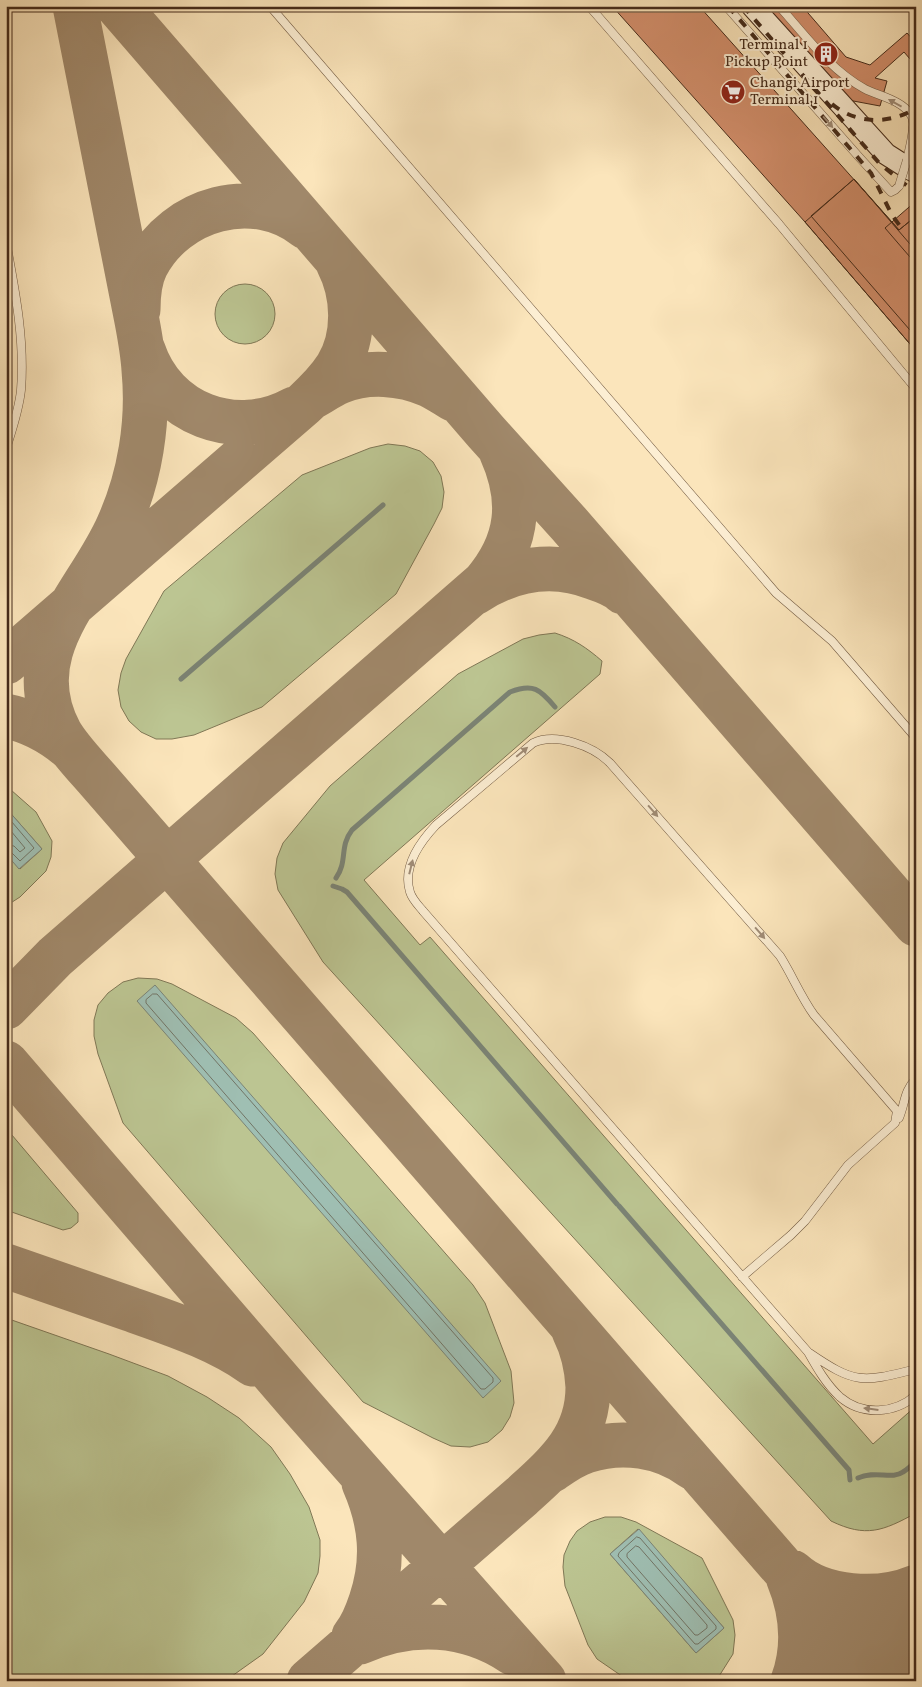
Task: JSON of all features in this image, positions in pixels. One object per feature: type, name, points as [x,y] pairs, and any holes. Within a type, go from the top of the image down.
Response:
[{"type":"main road","points":[[752,6],[886,154],[908,168],[911,166]]},
{"type":"lane","points":[[270,6],[776,593],[832,641],[916,738]]},
{"type":"lane","points":[[589,6],[779,224],[916,389]]},
{"type":"lane","points":[[726,6],[891,192],[896,190],[911,166],[914,124],[912,116],[906,109],[895,102],[865,89],[843,76],[779,6]]},
{"type":"lane","points":[[911,6],[916,11]]},
{"type":"lane","points":[[6,242],[18,302],[22,360],[21,391],[15,422],[6,449]]},
{"type":"lane","points":[[896,1124],[897,1114],[894,1107],[804,1002],[780,956],[610,763],[592,749],[558,739],[541,739],[533,743],[436,825],[417,848],[408,882],[410,892],[423,911],[808,1352],[822,1378],[840,1397],[851,1404],[863,1408],[891,1410],[901,1406],[916,1395]]},
{"type":"lane","points":[[742,1277],[792,1235],[805,1222],[848,1165],[896,1124],[909,1086],[916,1079]]},
{"type":"lane","points":[[808,1352],[835,1370],[856,1378],[881,1378],[916,1369]]},
{"type":"green space","points":[[239,284],[251,284],[267,292],[273,302],[275,314],[273,326],[267,336],[251,344],[239,344],[223,336],[215,320],[215,308],[223,292]]},
{"type":"green space","points":[[388,444],[405,446],[420,451],[433,462],[441,476],[444,492],[442,508],[396,594],[262,707],[194,735],[172,739],[156,739],[141,732],[129,721],[121,707],[118,690],[126,659],[164,591],[302,475],[370,448]]},
{"type":"green space","points":[[555,633],[580,644],[602,661],[600,674],[364,880],[420,945],[430,937],[873,1444],[916,1406],[916,1513],[884,1528],[865,1531],[831,1521],[323,962],[278,890],[275,874],[277,858],[283,843],[330,786],[458,674],[523,639]]},
{"type":"green space","points":[[6,788],[11,790],[36,812],[52,841],[51,857],[46,871],[20,897],[6,906],[6,854],[20,869],[42,849],[6,808]]},
{"type":"green space","points":[[138,978],[157,979],[172,984],[236,1018],[253,1033],[473,1285],[485,1303],[511,1371],[514,1403],[510,1417],[502,1430],[488,1442],[470,1447],[451,1446],[363,1402],[123,1123],[98,1054],[94,1036],[94,1020],[98,1005],[108,993],[123,982]]},
{"type":"green space","points":[[6,1128],[78,1213],[78,1222],[71,1228],[63,1230],[6,1210]]},
{"type":"green space","points":[[6,1318],[168,1376],[207,1397],[239,1418],[271,1447],[290,1474],[309,1507],[320,1540],[318,1573],[304,1602],[263,1654],[225,1681],[6,1680]]},
{"type":"green space","points":[[605,1517],[621,1517],[636,1522],[702,1558],[733,1620],[735,1635],[733,1654],[716,1681],[629,1681],[597,1659],[588,1645],[565,1586],[563,1567],[564,1555],[570,1541],[577,1531],[590,1522]],"holes":[[[638,1529],[724,1628],[696,1653],[610,1554]]]},
{"type":"water","points":[[6,808],[42,849],[19,869],[6,854]]},
{"type":"water","points":[[155,985],[501,1381],[483,1398],[137,1001]]},
{"type":"water","points":[[639,1529],[724,1628],[696,1653],[610,1554]]},
{"type":"building","name":"Changi Airport Terminal 1","points":[[612,6],[699,6],[899,230],[910,221],[916,227],[916,351],[805,222]]},
{"type":"building","name":"Terminal 1 Pickup Point","points":[[766,6],[802,6],[846,57],[870,65],[907,33],[916,43],[916,66],[904,52],[875,78],[887,81],[880,106],[848,100]]},
{"type":"building","points":[[854,179],[916,251],[916,337],[811,216]]},
{"type":"building","points":[[854,179],[899,230],[910,221],[916,227],[916,351],[805,222]]},
{"type":"building","points":[[916,201],[916,264],[885,228]]},
{"type":"waterway","points":[[181,679],[383,505]]},
{"type":"waterway","points":[[336,878],[340,872],[346,842],[352,830],[510,692],[525,688],[536,689],[555,707]]},
{"type":"waterway","points":[[333,886],[347,892],[617,1204]]},
{"type":"waterway","points":[[619,1206],[849,1470],[850,1480]]},
{"type":"waterway","points":[[858,1478],[871,1475],[899,1474],[907,1470],[916,1461]]},
{"type":"taxiway","points":[[75,6],[140,339],[144,370],[145,410],[141,450],[126,508],[105,551],[61,624],[51,649],[46,676],[49,703],[60,733],[78,757],[881,1681]]},
{"type":"taxiway","points":[[118,6],[486,432],[569,524],[916,924]]},
{"type":"taxiway","points":[[138,310],[139,288],[146,266],[159,246],[176,230],[196,217],[218,209],[240,206],[263,208],[285,215],[306,227]]},
{"type":"taxiway","points":[[6,662],[304,404],[326,382],[343,355],[350,329],[350,301],[338,263]]},
{"type":"taxiway","points":[[143,350],[153,372],[167,391],[184,405],[204,416],[226,421],[248,422],[271,418],[294,409]]},
{"type":"taxiway","points":[[312,397],[350,378],[384,374],[419,381],[453,399]]},
{"type":"taxiway","points":[[6,1007],[55,957],[484,583],[496,568],[505,552],[514,520],[515,503],[513,487],[501,451]]},
{"type":"taxiway","points":[[474,593],[517,573],[548,569],[579,573],[617,587],[623,592]]},
{"type":"taxiway","points":[[6,716],[40,728],[70,748]]},
{"type":"taxiway","points":[[6,1063],[298,1402],[544,1681]]},
{"type":"taxiway","points":[[6,1266],[193,1332],[253,1364]]},
{"type":"taxiway","points":[[309,1681],[522,1496],[547,1473],[568,1449],[583,1421],[587,1405],[588,1387],[584,1358],[574,1331]]},
{"type":"taxiway","points":[[552,1470],[572,1457],[586,1451],[614,1445],[641,1446],[655,1449],[692,1467]]},
{"type":"taxiway","points":[[354,1636],[364,1619],[371,1601],[378,1571],[379,1556],[379,1541],[374,1512],[364,1483]]},
{"type":"taxiway","points":[[792,1572],[804,1581],[819,1588],[852,1596],[886,1595],[916,1587]]},
{"type":"taxiway","points":[[788,1577],[797,1603],[801,1628],[800,1654],[793,1681]]},
{"type":"taxiway","points":[[908,1681],[906,1663],[911,1629],[916,1612]]},
{"type":"taxiway","points":[[360,1642],[399,1630],[438,1627],[477,1635],[513,1653]]},
{"type":"taxiway","points":[[817,1681],[876,1629]]},
{"type":"railway","points":[[728,6],[871,173],[892,215],[900,226]]},
{"type":"railway","points":[[743,6],[880,164],[916,193]]},
{"type":"railway","points":[[832,104],[841,111],[851,115],[873,120],[906,114],[916,108]]},
{"type":"place","name":"Terminal 1 Pickup Point","points":[[826,54]]},
{"type":"place","name":"Changi Airport Terminal 1","points":[[733,92]]}]
